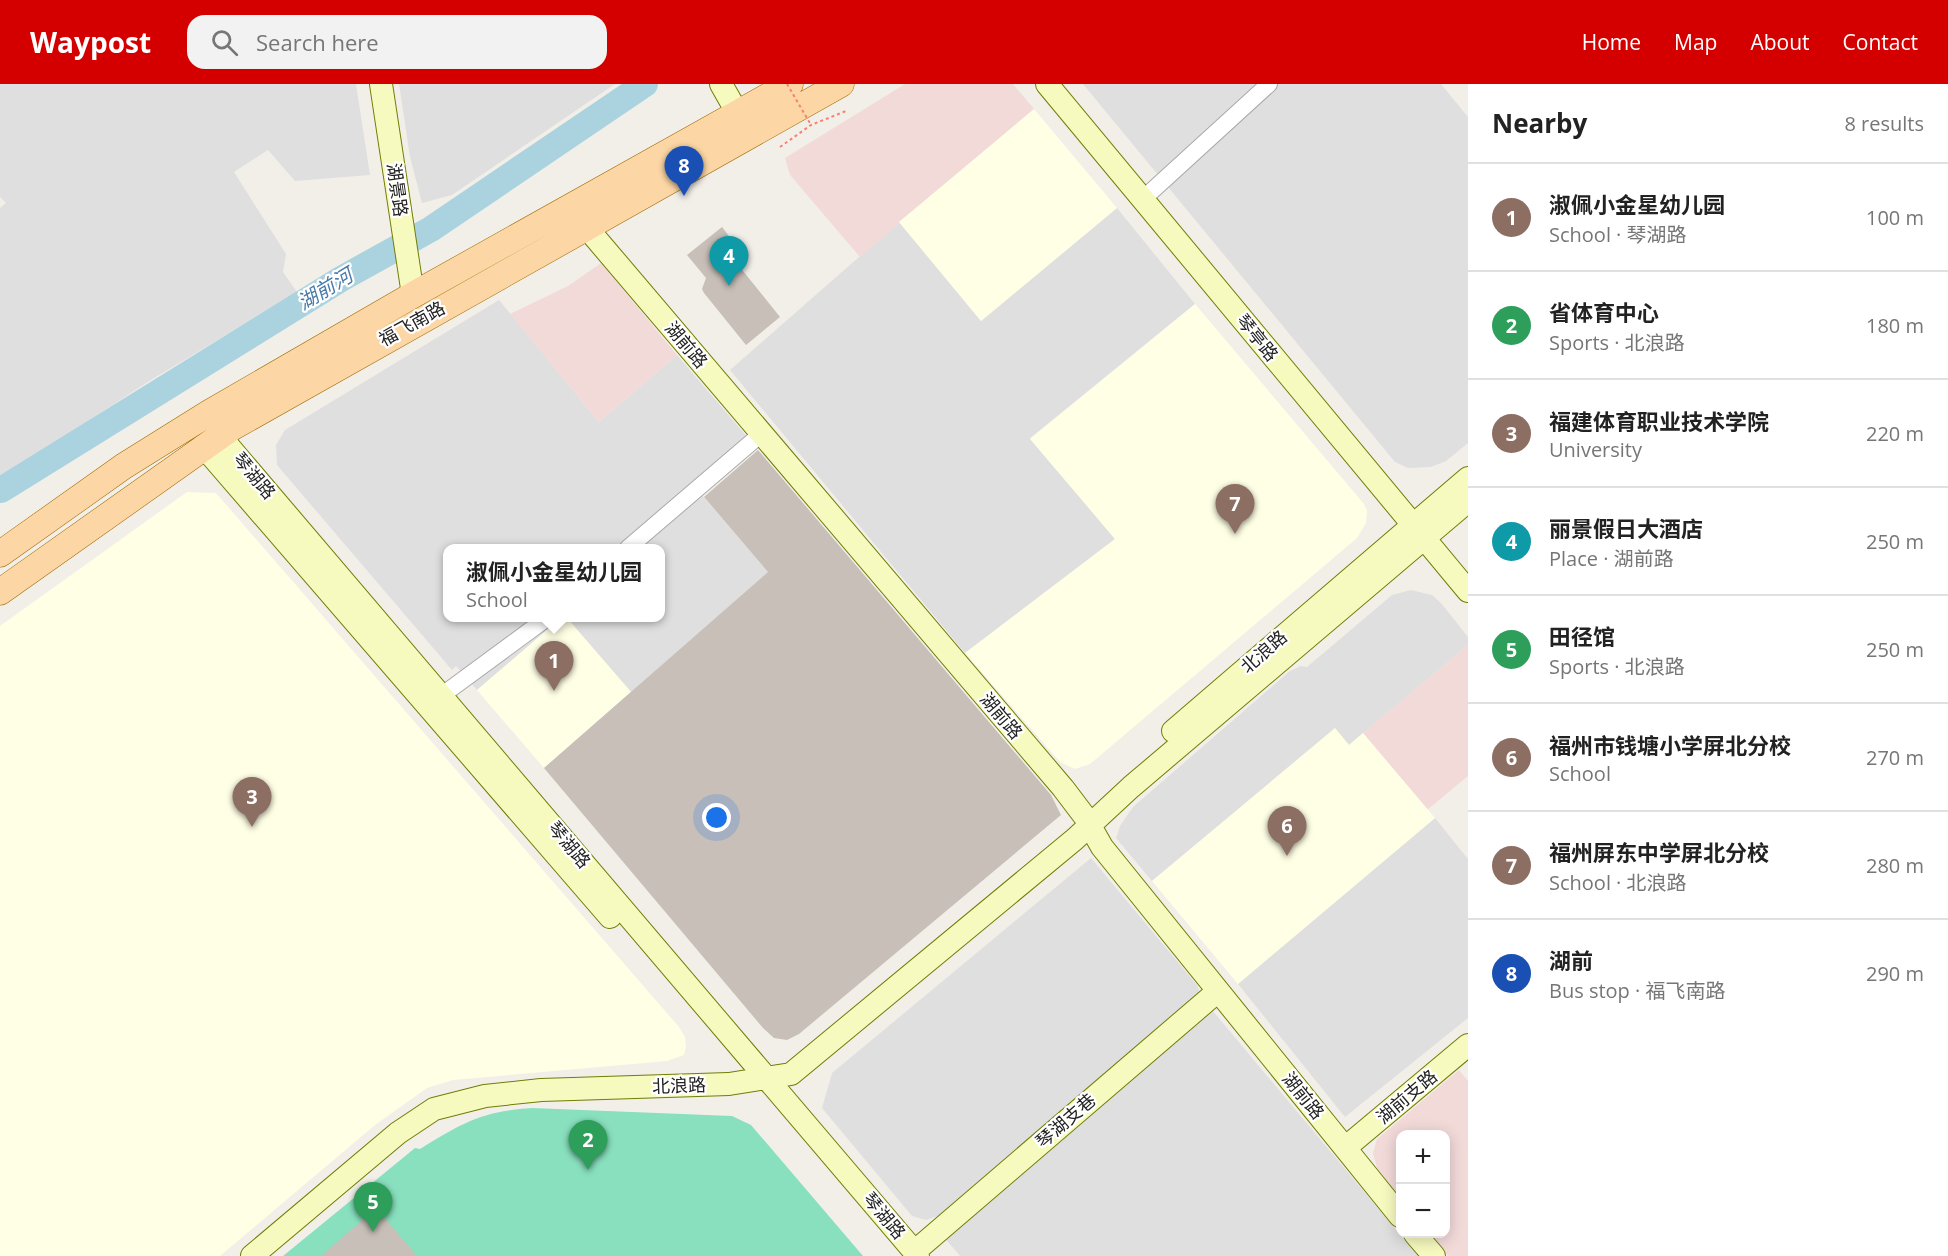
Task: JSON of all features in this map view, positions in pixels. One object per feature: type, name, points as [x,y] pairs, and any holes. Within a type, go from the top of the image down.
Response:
[{"type":"main road","name":"福飞南路","points":[[0,554],[155,445],[413,295],[789,84]]},
{"type":"main road","name":"福飞南路","points":[[3,584],[211,441],[841,84]]},
{"type":"street","name":"湖景路","points":[[381,84],[413,295]]},
{"type":"street","points":[[721,84],[738,114]]},
{"type":"street","name":"琴亭路","points":[[1047,84],[1468,591]]},
{"type":"street","points":[[1143,199],[1269,84]]},
{"type":"street","name":"湖前路","points":[[587,228],[761,434],[1083,827],[1102,847],[1396,1210]]},
{"type":"street","points":[[634,544],[761,434]]},
{"type":"street","points":[[211,441],[760,1080]]},
{"type":"street","name":"琴湖路","points":[[211,441],[441,696],[760,1080],[911,1254]]},
{"type":"street","name":"北浪路","points":[[252,1256],[398,1133],[422,1116],[445,1105],[523,1091],[760,1080],[791,1074],[1131,787],[1418,531],[1468,478]]},
{"type":"street","name":"北浪路","points":[[1418,531],[1468,501]]},
{"type":"street","points":[[441,696],[542,622]]},
{"type":"street","name":"琴湖支巷","points":[[911,1254],[1218,991]]},
{"type":"street","name":"湖前支路","points":[[1345,1148],[1468,1046]]},
{"type":"street","points":[[1419,1238],[1434,1256]]},
{"type":"path","points":[[789,84],[810,125]]},
{"type":"path","points":[[780,147],[810,125],[846,111]]},
{"type":"shaded area","points":[[0,84],[356,84],[370,175],[295,181],[268,150],[234,172],[286,254],[283,272],[297,292],[151,380],[0,478],[0,208],[6,203],[0,197]]},
{"type":"shaded area","points":[[399,84],[615,84],[452,195],[422,203],[410,157]]},
{"type":"shaded area","points":[[905,84],[1013,84],[1034,109],[860,257],[790,175],[785,158]]},
{"type":"shaded area","points":[[1083,84],[1441,84],[1468,117],[1468,443],[1446,461],[1431,467],[1408,468],[1395,462]]},
{"type":"shaded area","points":[[1034,109],[1117,208],[981,321],[899,222]]},
{"type":"shaded area","points":[[1117,208],[1195,304],[1030,438],[1115,539],[965,653],[730,370],[899,222],[981,321]]},
{"type":"shaded area","points":[[601,263],[677,355],[599,422],[510,314],[568,286]]},
{"type":"shaded area","points":[[499,300],[599,422],[677,355],[755,446],[701,494],[768,572],[631,692],[570,622],[665,622],[665,544],[443,544],[443,622],[556,622],[477,690],[456,666],[452,670],[277,465],[276,445],[285,430]]},
{"type":"shaded area","points":[[1195,304],[1364,504],[1367,511],[1366,523],[1357,538],[1090,764],[1075,769],[1060,762],[965,653],[1115,539],[1030,439]]},
{"type":"shaded area","points":[[187,492],[216,493],[679,1027],[685,1037],[684,1055],[667,1061],[453,1080],[427,1088],[375,1125],[220,1256],[0,1256],[0,626]]},
{"type":"shaded area","points":[[1411,590],[1432,595],[1441,603],[1468,637],[1468,645],[1349,745],[1335,729],[1152,881],[1116,838],[1120,826],[1133,807],[1290,671],[1301,666],[1307,667],[1392,595]]},
{"type":"shaded area","points":[[556,622],[570,622],[631,692],[544,768],[477,690]]},
{"type":"shaded area","points":[[1468,645],[1468,776],[1427,810],[1363,733]]},
{"type":"shaded area","points":[[1335,728],[1349,745],[1363,733],[1435,818],[1238,984],[1152,881]]},
{"type":"shaded area","points":[[1435,818],[1468,859],[1468,1018],[1345,1117],[1238,984]]},
{"type":"shaded area","points":[[1091,858],[1197,985],[1200,992],[1196,999],[938,1216],[926,1220],[912,1216],[822,1108],[832,1073]]},
{"type":"shaded area","points":[[1212,1010],[1396,1230],[1396,1238],[1403,1238],[1418,1256],[960,1256],[944,1237]]},
{"type":"shaded area","points":[[1459,1070],[1468,1081],[1468,1256],[1448,1256],[1433,1238],[1450,1238],[1450,1130],[1396,1130],[1396,1193],[1377,1168],[1373,1153],[1377,1139]]},
{"type":"green space","points":[[532,1108],[732,1116],[751,1125],[863,1256],[283,1256],[415,1148],[420,1149],[461,1125],[486,1115]]},
{"type":"building","points":[[722,227],[739,249],[731,256],[780,317],[746,345],[704,293],[702,289],[706,278],[687,255]]},
{"type":"building","points":[[758,450],[1051,795],[1061,815],[799,1034],[787,1040],[774,1038],[763,1028],[544,768],[768,572],[704,497]]},
{"type":"building","points":[[376,1208],[417,1256],[321,1256]]},
{"type":"waterway","name":"湖前河","points":[[1,490],[341,279],[431,229],[645,84]]},
{"type":"place","name":"湖前","points":[[684,196]]},
{"type":"place","name":"丽景假日大酒店","points":[[729,286]]},
{"type":"place","name":"福州屏东中学屏北分校","points":[[1235,534]]},
{"type":"place","name":"淑佩小金星幼儿园","points":[[554,691]]},
{"type":"place","name":"福建体育职业技术学院","points":[[252,827]]},
{"type":"place","name":"福州市钱塘小学屏北分校","points":[[1287,856]]},
{"type":"place","name":"省体育中心","points":[[588,1170]]},
{"type":"place","name":"田径馆","points":[[373,1232]]}]
